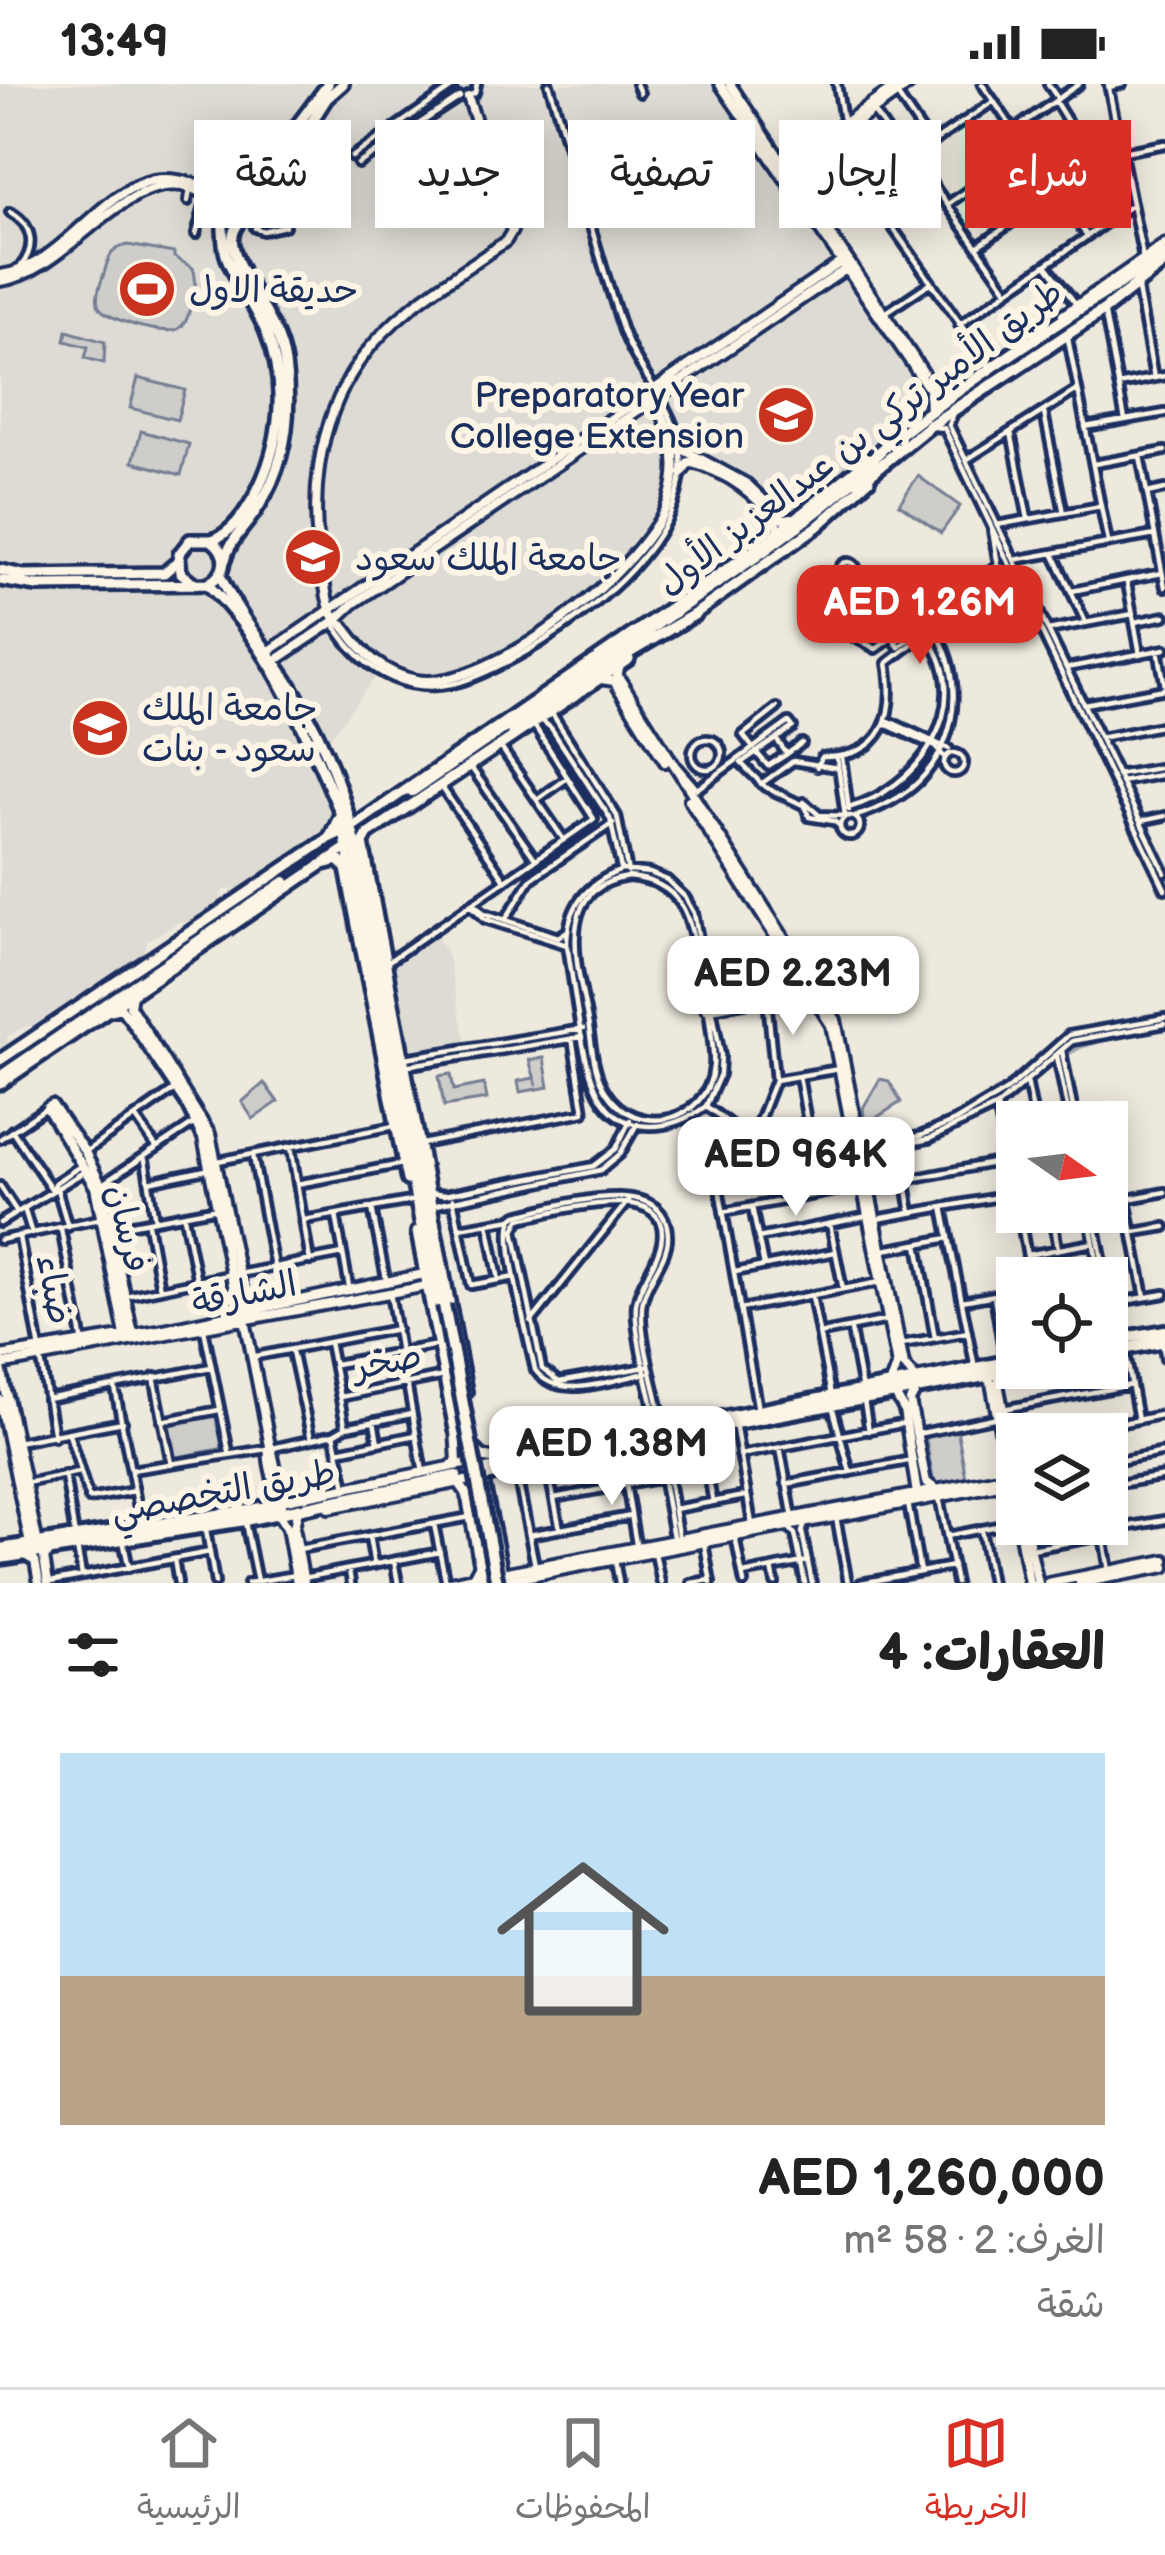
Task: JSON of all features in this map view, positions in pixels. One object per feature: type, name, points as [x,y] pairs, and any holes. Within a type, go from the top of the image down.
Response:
[{"type":"main road","points":[[301,120],[328,84]]},
{"type":"main road","points":[[313,120],[343,84]]},
{"type":"main road","points":[[211,540],[232,528],[251,501],[267,469],[280,407],[275,358],[227,257],[223,228]]},
{"type":"main road","points":[[0,580],[37,586],[201,584],[220,575],[231,542],[260,506],[276,474],[288,408],[279,340],[233,245],[236,228]]},
{"type":"main road","points":[[1140,260],[1165,256]]},
{"type":"main road","name":"طريق الأمير تركي بن عبدالعزيز الأول","points":[[881,457],[928,427],[992,369],[1036,354],[1103,310],[1165,256]]},
{"type":"main road","name":"طريق الأمير تركي بن عبدالعزيز الأول","points":[[415,792],[616,670],[808,519],[930,412],[955,402],[1017,359],[1029,342],[1054,324],[1165,256]]},
{"type":"main road","points":[[1029,342],[1028,354],[1036,354]]},
{"type":"main road","points":[[178,561],[181,573],[228,608],[357,812],[441,785],[616,670],[818,526],[862,488],[881,457]]},
{"type":"main road","points":[[320,865],[881,457]]},
{"type":"main road","points":[[0,570],[23,575],[164,573],[178,561],[187,542],[198,538],[220,547],[225,560]]},
{"type":"main road","points":[[220,575],[320,738],[340,812],[364,853],[383,958]]},
{"type":"main road","points":[[616,670],[680,600]]},
{"type":"main road","points":[[344,796],[348,830]]},
{"type":"main road","points":[[329,838],[375,809]]},
{"type":"main road","points":[[0,1071],[55,1049],[283,881],[329,838],[338,826],[340,812]]},
{"type":"main road","points":[[357,841],[350,873],[354,909],[454,1430]]},
{"type":"main road","points":[[357,841],[493,1581]]},
{"type":"main road","points":[[0,1071],[283,881],[339,860],[350,873],[432,1257]]},
{"type":"main road","points":[[0,1071],[86,1019],[283,881]]},
{"type":"main road","points":[[0,1071],[283,881]]},
{"type":"main road","points":[[367,898],[410,1061],[432,1210],[485,1465],[493,1581]]},
{"type":"main road","points":[[55,1049],[86,1019]]},
{"type":"main road","points":[[397,1099],[404,1164]]},
{"type":"main road","points":[[432,1210],[432,1257]]},
{"type":"main road","points":[[415,1221],[432,1257]]},
{"type":"main road","points":[[1128,1343],[1164,1338]]},
{"type":"main road","points":[[485,1465],[700,1430],[863,1394],[899,1396],[917,1384],[996,1372]]},
{"type":"main road","points":[[485,1465],[832,1400]]},
{"type":"main road","name":"طريق التخصصي","points":[[0,1553],[53,1550],[142,1529],[456,1474]]},
{"type":"main road","name":"طريق التخصصي","points":[[0,1553],[34,1544],[124,1540],[206,1527],[456,1474]]},
{"type":"street","points":[[358,164],[477,84]]},
{"type":"street","points":[[522,650],[606,584],[634,555],[664,511],[675,457],[667,422],[621,323],[550,84]]},
{"type":"street","points":[[637,84],[640,93]]},
{"type":"street","points":[[720,84],[779,163]]},
{"type":"street","points":[[730,84],[779,162]]},
{"type":"street","points":[[837,84],[846,120]]},
{"type":"street","points":[[854,120],[910,84]]},
{"type":"street","points":[[982,84],[1006,120]]},
{"type":"street","points":[[1048,84],[1068,120]]},
{"type":"street","points":[[1116,120],[1109,85],[1122,84]]},
{"type":"street","points":[[352,157],[453,85],[464,97],[512,231],[506,242],[420,301],[382,336],[363,357],[337,403],[323,445],[315,504],[318,553],[330,610],[369,659],[392,673],[417,680],[458,676],[522,650],[584,611],[632,568],[671,513],[689,463],[705,463],[736,476],[784,520],[800,516]]},
{"type":"street","points":[[1027,120],[1077,85]]},
{"type":"street","points":[[856,120],[896,89]]},
{"type":"street","points":[[896,89],[915,120]]},
{"type":"street","points":[[941,137],[994,101]]},
{"type":"street","points":[[873,111],[880,120]]},
{"type":"street","points":[[1131,150],[1165,144]]},
{"type":"street","points":[[0,278],[46,257],[140,184],[175,178],[194,182]]},
{"type":"street","points":[[188,201],[190,189]]},
{"type":"street","points":[[0,278],[38,269],[136,194],[194,191]]},
{"type":"street","points":[[947,205],[965,192]]},
{"type":"street","points":[[941,197],[1008,291]]},
{"type":"street","points":[[1054,324],[1140,260],[1131,200]]},
{"type":"street","points":[[959,325],[1132,205]]},
{"type":"street","points":[[12,273],[26,260],[31,240],[26,224],[10,209],[29,224],[35,254],[46,257]]},
{"type":"street","points":[[196,234],[198,228]]},
{"type":"street","points":[[820,228],[929,388],[930,412]]},
{"type":"street","points":[[826,228],[933,388],[955,402],[947,427],[1165,873]]},
{"type":"street","points":[[892,228],[992,369]]},
{"type":"street","points":[[977,247],[1004,228]]},
{"type":"street","points":[[1081,228],[1087,236]]},
{"type":"street","points":[[1046,264],[1076,304]]},
{"type":"street","points":[[271,657],[330,610],[843,265]]},
{"type":"street","points":[[885,314],[930,283]]},
{"type":"street","points":[[1137,285],[1154,378]]},
{"type":"street","points":[[1103,310],[1125,420]]},
{"type":"street","points":[[1066,334],[1108,542]]},
{"type":"street","points":[[1118,385],[1165,376]]},
{"type":"street","points":[[965,460],[1078,389]]},
{"type":"street","points":[[655,395],[686,451],[728,477],[778,518],[766,500]]},
{"type":"street","points":[[1044,411],[1064,513]]},
{"type":"street","points":[[1085,427],[1165,413]]},
{"type":"street","points":[[928,427],[947,427]]},
{"type":"street","points":[[947,427],[1165,890]]},
{"type":"street","points":[[1011,432],[1028,520]]},
{"type":"street","points":[[679,440],[682,473]]},
{"type":"street","points":[[1093,464],[1165,451]]},
{"type":"street","points":[[1140,456],[1165,587]]},
{"type":"street","points":[[1147,493],[1165,490]]},
{"type":"street","points":[[995,528],[1101,506]]},
{"type":"street","points":[[770,513],[779,527],[773,537]]},
{"type":"street","points":[[985,578],[999,561],[992,545],[995,528]]},
{"type":"street","points":[[271,657],[336,620],[453,531]]},
{"type":"street","points":[[1014,560],[1155,535]]},
{"type":"street","points":[[1053,553],[1086,623]]},
{"type":"street","points":[[930,620],[895,642],[899,647],[1002,568],[1015,578]]},
{"type":"street","points":[[1072,591],[1162,573]]},
{"type":"street","points":[[851,578],[901,603],[914,618],[876,649],[840,630],[851,578]]},
{"type":"street","points":[[851,578],[897,589],[930,620],[952,670],[955,699],[946,751],[948,771]]},
{"type":"street","points":[[1126,580],[1141,654]]},
{"type":"street","points":[[841,622],[814,620],[811,593],[845,591]]},
{"type":"street","points":[[1048,630],[1165,616]]},
{"type":"street","points":[[817,767],[823,757],[839,758],[864,747],[886,722],[892,687],[887,663],[920,638],[929,639],[944,688],[942,719],[933,743],[914,771],[840,826]]},
{"type":"street","points":[[1066,668],[1161,650],[1165,687],[1084,704]]},
{"type":"street","points":[[597,680],[616,670]]},
{"type":"street","points":[[616,670],[836,1019],[898,1348],[900,1365],[895,1379],[920,1487]]},
{"type":"street","points":[[616,670],[831,1025],[850,1126],[860,1150],[862,1186],[882,1251],[888,1320],[898,1348]]},
{"type":"street","points":[[777,708],[743,735],[768,766],[802,743]]},
{"type":"street","points":[[551,712],[554,727],[617,816],[625,874]]},
{"type":"street","points":[[762,720],[787,754]]},
{"type":"street","points":[[537,722],[554,727]]},
{"type":"street","points":[[383,958],[595,819],[537,722]]},
{"type":"street","points":[[886,722],[961,756],[959,771],[936,770],[922,777]]},
{"type":"street","points":[[674,765],[686,772],[697,789],[791,724]]},
{"type":"street","points":[[1100,738],[1165,725]]},
{"type":"street","points":[[708,739],[722,753],[709,770],[699,767],[692,755],[698,742],[708,739]]},
{"type":"street","points":[[500,746],[564,840]]},
{"type":"street","points":[[787,798],[805,802],[819,815],[849,815],[892,801],[946,751]]},
{"type":"street","points":[[722,753],[729,752],[761,784],[805,806],[809,817],[834,820],[847,835],[855,834],[860,827],[849,815],[839,758]]},
{"type":"street","points":[[839,758],[849,815]]},
{"type":"street","points":[[761,784],[793,761],[838,768]]},
{"type":"street","points":[[470,766],[536,860]]},
{"type":"street","points":[[1119,778],[1165,770]]},
{"type":"street","points":[[537,800],[568,777]]},
{"type":"street","points":[[592,784],[613,823],[622,855]]},
{"type":"street","points":[[441,785],[505,880]]},
{"type":"street","points":[[1141,821],[1165,816]]},
{"type":"street","points":[[506,920],[531,879],[613,823]]},
{"type":"street","points":[[596,836],[615,836]]},
{"type":"street","points":[[625,874],[589,898],[577,919],[574,938],[600,1081],[634,1120],[680,1116],[704,1095],[714,1057],[710,1009]]},
{"type":"street","points":[[625,874],[668,880],[686,897],[697,922],[722,1066],[706,1106],[671,1126],[634,1120],[600,1096],[567,945],[575,905],[583,893],[601,879],[625,874]]},
{"type":"street","points":[[472,903],[484,914],[558,937],[567,931]]},
{"type":"street","points":[[472,903],[484,919],[567,945]]},
{"type":"street","points":[[710,1009],[790,994],[798,990],[803,977]]},
{"type":"street","points":[[133,994],[128,1002],[133,1017],[196,1122],[214,1165],[280,1493],[290,1498]]},
{"type":"street","points":[[790,994],[815,997]]},
{"type":"street","points":[[706,1106],[739,1130],[758,1124],[775,1080],[766,999]]},
{"type":"street","points":[[109,1011],[121,1009],[133,1017],[210,1134],[219,1208],[236,1274]]},
{"type":"street","points":[[860,1150],[920,1136],[956,1121],[1007,1090],[1059,1046],[1165,1021]]},
{"type":"street","points":[[410,1061],[584,1033]]},
{"type":"street","points":[[420,1144],[579,1115],[585,1106],[570,1036]]},
{"type":"street","points":[[1003,1101],[1059,1046]]},
{"type":"street","points":[[1059,1046],[1069,1101]]},
{"type":"street","points":[[775,1080],[839,1069]]},
{"type":"street","points":[[799,1076],[809,1133]]},
{"type":"street","points":[[1028,1081],[1031,1101]]},
{"type":"street","points":[[85,1152],[176,1088]]},
{"type":"street","name":"فرسان","points":[[129,1335],[101,1185],[86,1166],[47,1108],[52,1105],[85,1152],[86,1166],[103,1218],[129,1335]]},
{"type":"street","points":[[860,1150],[929,1139],[996,1106]]},
{"type":"street","points":[[0,1139],[47,1108]]},
{"type":"street","points":[[136,1118],[157,1148]]},
{"type":"street","points":[[429,1192],[455,1197],[594,1166],[616,1149],[634,1120]]},
{"type":"street","points":[[101,1185],[196,1122]]},
{"type":"street","points":[[758,1124],[782,1138],[850,1126]]},
{"type":"street","points":[[148,1182],[253,1154],[394,1126]]},
{"type":"street","points":[[12,1130],[54,1189],[83,1343]]},
{"type":"street","points":[[899,1146],[911,1213]]},
{"type":"street","points":[[291,1147],[310,1261]]},
{"type":"street","points":[[253,1154],[274,1268]]},
{"type":"street","points":[[144,1159],[160,1289]]},
{"type":"street","points":[[905,1180],[996,1162]]},
{"type":"street","points":[[297,1184],[404,1164]]},
{"type":"street","points":[[758,1411],[718,1182],[807,1165],[820,1176],[824,1193]]},
{"type":"street","points":[[0,1223],[86,1166]]},
{"type":"street","points":[[0,1186],[32,1234]]},
{"type":"street","points":[[723,1212],[862,1186]]},
{"type":"street","points":[[1128,1199],[1165,1192]]},
{"type":"street","points":[[460,1228],[623,1195],[637,1196],[653,1209],[666,1224],[668,1241],[642,1307],[660,1426]]},
{"type":"street","points":[[432,1210],[455,1197]]},
{"type":"street","points":[[455,1197],[471,1285],[516,1277]]},
{"type":"street","points":[[758,1238],[996,1197]]},
{"type":"street","points":[[303,1220],[411,1201]]},
{"type":"street","points":[[532,1322],[628,1201]]},
{"type":"street","points":[[647,1370],[559,1382],[542,1369],[515,1224],[520,1219],[628,1201],[653,1209]]},
{"type":"street","points":[[611,1203],[619,1212]]},
{"type":"street","points":[[752,1207],[764,1266]]},
{"type":"street","points":[[943,1207],[968,1332],[996,1372]]},
{"type":"street","points":[[112,1228],[219,1208]]},
{"type":"street","points":[[372,1208],[400,1352]]},
{"type":"street","points":[[1128,1210],[1144,1297]]},
{"type":"street","points":[[184,1214],[197,1282]]},
{"type":"street","points":[[335,1214],[350,1292]]},
{"type":"street","points":[[0,1240],[103,1218]]},
{"type":"street","points":[[512,1219],[508,1235],[535,1370],[542,1380],[568,1388],[647,1370]]},
{"type":"street","points":[[488,1222],[499,1280]]},
{"type":"street","points":[[830,1224],[843,1289]]},
{"type":"street","points":[[1132,1232],[1165,1228]]},
{"type":"street","points":[[1023,1233],[1027,1256],[1094,1243]]},
{"type":"street","points":[[1055,1233],[1058,1249]]},
{"type":"street","points":[[1093,1233],[1098,1257]]},
{"type":"street","name":"ضباء","points":[[19,1237],[53,1437]]},
{"type":"street","points":[[882,1251],[949,1238]]},
{"type":"street","points":[[918,1244],[935,1338]]},
{"type":"street","points":[[734,1272],[835,1252]]},
{"type":"street","points":[[125,1297],[343,1254]]},
{"type":"street","name":"الشارقة","points":[[0,1362],[422,1281]]},
{"type":"street","points":[[740,1309],[884,1281]]},
{"type":"street","name":"الشارقة","points":[[277,1310],[388,1288]]},
{"type":"street","points":[[1128,1300],[1165,1294]]},
{"type":"street","points":[[812,1296],[850,1472]]},
{"type":"street","points":[[962,1301],[994,1296],[996,1308]]},
{"type":"street","name":"الشارقة","points":[[41,1356],[129,1335],[204,1328],[243,1312]]},
{"type":"street","points":[[820,1333],[888,1320]]},
{"type":"street","points":[[204,1328],[230,1453]]},
{"type":"street","points":[[850,1328],[868,1431]]},
{"type":"street","points":[[251,1357],[397,1329]]},
{"type":"street","points":[[898,1348],[968,1332]]},
{"type":"street","points":[[1164,1338],[1165,1359]]},
{"type":"street","points":[[329,1342],[346,1426]]},
{"type":"street","points":[[334,1364],[438,1345]]},
{"type":"street","points":[[292,1350],[311,1439]]},
{"type":"street","points":[[647,1355],[656,1402]]},
{"type":"street","points":[[0,1362],[31,1529]]},
{"type":"street","points":[[1128,1364],[1138,1420]]},
{"type":"street","points":[[899,1396],[917,1384],[900,1365]]},
{"type":"street","points":[[47,1399],[211,1367]]},
{"type":"street","name":"صخر","points":[[340,1397],[444,1376]]},
{"type":"street","points":[[154,1377],[171,1464]]},
{"type":"street","points":[[407,1383],[423,1472]]},
{"type":"street","points":[[1027,1413],[1131,1385]]},
{"type":"street","points":[[114,1386],[142,1529]]},
{"type":"street","points":[[899,1396],[917,1434],[920,1487]]},
{"type":"street","points":[[0,1400],[34,1544]]},
{"type":"street","points":[[162,1421],[219,1410]]},
{"type":"street","points":[[131,1470],[311,1439],[346,1426],[411,1414]]},
{"type":"street","points":[[1128,1422],[1165,1414]]},
{"type":"street","points":[[374,1421],[378,1443]]},
{"type":"street","points":[[917,1434],[996,1421]]},
{"type":"street","points":[[17,1442],[123,1422]]},
{"type":"street","points":[[735,1423],[752,1526]]},
{"type":"street","points":[[740,1455],[906,1423]]},
{"type":"street","points":[[440,1552],[300,1580],[253,1582],[245,1520],[297,1514],[485,1465],[686,1424]]},
{"type":"street","points":[[434,1524],[446,1583],[476,1575],[478,1559],[466,1493],[456,1474],[459,1453],[454,1430]]},
{"type":"street","points":[[222,1516],[423,1472],[456,1474],[485,1465],[516,1470],[659,1448],[700,1430],[713,1502]]},
{"type":"street","points":[[69,1434],[89,1499],[134,1491]]},
{"type":"street","points":[[334,1434],[346,1487]]},
{"type":"street","points":[[338,1451],[416,1436]]},
{"type":"street","points":[[270,1446],[275,1492],[271,1503]]},
{"type":"street","points":[[780,1447],[790,1522],[804,1558]]},
{"type":"street","points":[[659,1448],[676,1537]]},
{"type":"street","points":[[659,1448],[676,1537]]},
{"type":"street","points":[[1128,1459],[1165,1453]]},
{"type":"street","points":[[786,1484],[913,1460]]},
{"type":"street","points":[[547,1465],[560,1529]]},
{"type":"street","points":[[516,1470],[535,1566]]},
{"type":"street","points":[[26,1483],[80,1471]]},
{"type":"street","points":[[64,1476],[82,1576]]},
{"type":"street","points":[[1128,1482],[1164,1476],[1165,1486]]},
{"type":"street","points":[[554,1498],[663,1478]]},
{"type":"street","points":[[460,1580],[493,1581],[616,1557],[676,1537],[734,1533],[996,1483]]},
{"type":"street","points":[[626,1484],[637,1548]]},
{"type":"street","points":[[518,1574],[535,1566],[704,1543],[752,1526],[836,1517],[920,1487],[938,1493]]},
{"type":"street","points":[[920,1487],[938,1493]]},
{"type":"street","points":[[938,1493],[956,1583]]},
{"type":"street","points":[[674,1509],[747,1496]]},
{"type":"street","points":[[908,1503],[920,1572]]},
{"type":"street","points":[[295,1546],[470,1517],[484,1506],[490,1514]]},
{"type":"street","points":[[297,1514],[300,1580]]},
{"type":"street","points":[[529,1535],[631,1516]]},
{"type":"street","points":[[280,1517],[295,1546]]},
{"type":"street","points":[[836,1517],[848,1583]]},
{"type":"street","points":[[1128,1526],[1165,1520]]},
{"type":"street","points":[[807,1522],[802,1532],[809,1583]]},
{"type":"street","points":[[947,1536],[996,1526]]},
{"type":"street","points":[[206,1527],[215,1583]]},
{"type":"street","points":[[981,1529],[991,1583]]},
{"type":"street","points":[[734,1533],[744,1583]]},
{"type":"street","points":[[369,1536],[374,1565]]},
{"type":"street","points":[[124,1540],[129,1568]]},
{"type":"street","points":[[692,1583],[710,1581],[704,1543]]},
{"type":"street","points":[[1025,1545],[1034,1583]]},
{"type":"street","points":[[1028,1545],[1030,1563]]},
{"type":"street","points":[[1030,1549],[1055,1545]]},
{"type":"street","points":[[1105,1545],[1109,1571]]},
{"type":"street","points":[[43,1578],[44,1558],[53,1550]]},
{"type":"street","points":[[43,1578],[82,1576],[210,1552]]},
{"type":"street","points":[[655,1553],[661,1583]]},
{"type":"street","points":[[18,1555],[32,1556],[43,1578]]},
{"type":"street","points":[[616,1557],[619,1583]]},
{"type":"street","points":[[742,1574],[804,1558]]},
{"type":"street","points":[[174,1559],[178,1583]]},
{"type":"street","points":[[478,1559],[493,1581]]},
{"type":"street","points":[[394,1561],[398,1583]]},
{"type":"street","points":[[1078,1581],[1109,1571],[1165,1564]]},
{"type":"street","points":[[1048,1583],[1165,1564]]},
{"type":"street","points":[[861,1583],[952,1566]]},
{"type":"street","points":[[772,1568],[775,1583]]},
{"type":"street","points":[[349,1570],[351,1583]]},
{"type":"shaded area","name":"جامعة الملك سعود","points":[[0,84],[714,84],[740,120],[568,120],[568,228],[755,228],[755,142],[779,176],[779,228],[816,228],[944,408],[788,527],[741,472],[694,450],[677,450],[661,502],[644,535],[606,579],[513,645],[451,671],[419,673],[388,660],[329,739],[346,789],[331,831],[246,888],[223,890],[218,907],[192,925],[179,922],[147,941],[143,958],[41,1027],[26,1026],[7,1037],[8,1046],[0,1055]]},
{"type":"shaded area","name":"حديقة الاول","points":[[128,245],[174,253],[193,268],[191,305],[178,329],[136,326],[99,307],[98,293],[110,256]]},
{"type":"shaded area","points":[[67,331],[105,342],[104,363],[85,358],[88,347],[65,341]]},
{"type":"shaded area","points":[[138,378],[185,390],[177,420],[130,408]]},
{"type":"shaded area","points":[[141,431],[189,444],[181,475],[133,462]]},
{"type":"shaded area","points":[[918,476],[960,506],[941,533],[899,504]]},
{"type":"shaded area","points":[[435,935],[447,953],[466,1044],[406,1055],[389,966]]},
{"type":"shaded area","points":[[544,1058],[549,1087],[520,1092],[518,1081],[534,1078],[537,1086],[529,1060]]},
{"type":"shaded area","points":[[451,1074],[454,1090],[484,1084],[487,1099],[444,1106],[439,1076]]},
{"type":"shaded area","points":[[880,1079],[889,1081],[901,1102],[865,1125],[863,1108]]},
{"type":"shaded area","points":[[264,1083],[278,1102],[253,1119],[242,1102]]},
{"type":"shaded area","points":[[851,1155],[857,1184],[828,1189],[824,1166],[847,1163],[846,1156]]},
{"type":"shaded area","points":[[218,1414],[224,1448],[173,1458],[166,1424]]},
{"type":"shaded area","points":[[957,1429],[966,1478],[934,1484],[925,1435]]},
{"type":"waterway","points":[[1027,1074],[1080,1045],[1111,1036]]},
{"type":"waterway","points":[[880,1146],[898,1142]]},
{"type":"tunnel","points":[[285,882],[415,795]]},
{"type":"tunnel","points":[[454,1471],[482,1466]]},
{"type":"place","name":"حديقة الاول","points":[[147,289]]},
{"type":"place","name":"Preparatory Year College Extension","points":[[786,415]]},
{"type":"place","name":"جامعة الملك سعود","points":[[313,557]]},
{"type":"place","name":"جامعة الملك سعود - بنات","points":[[100,728]]}]
